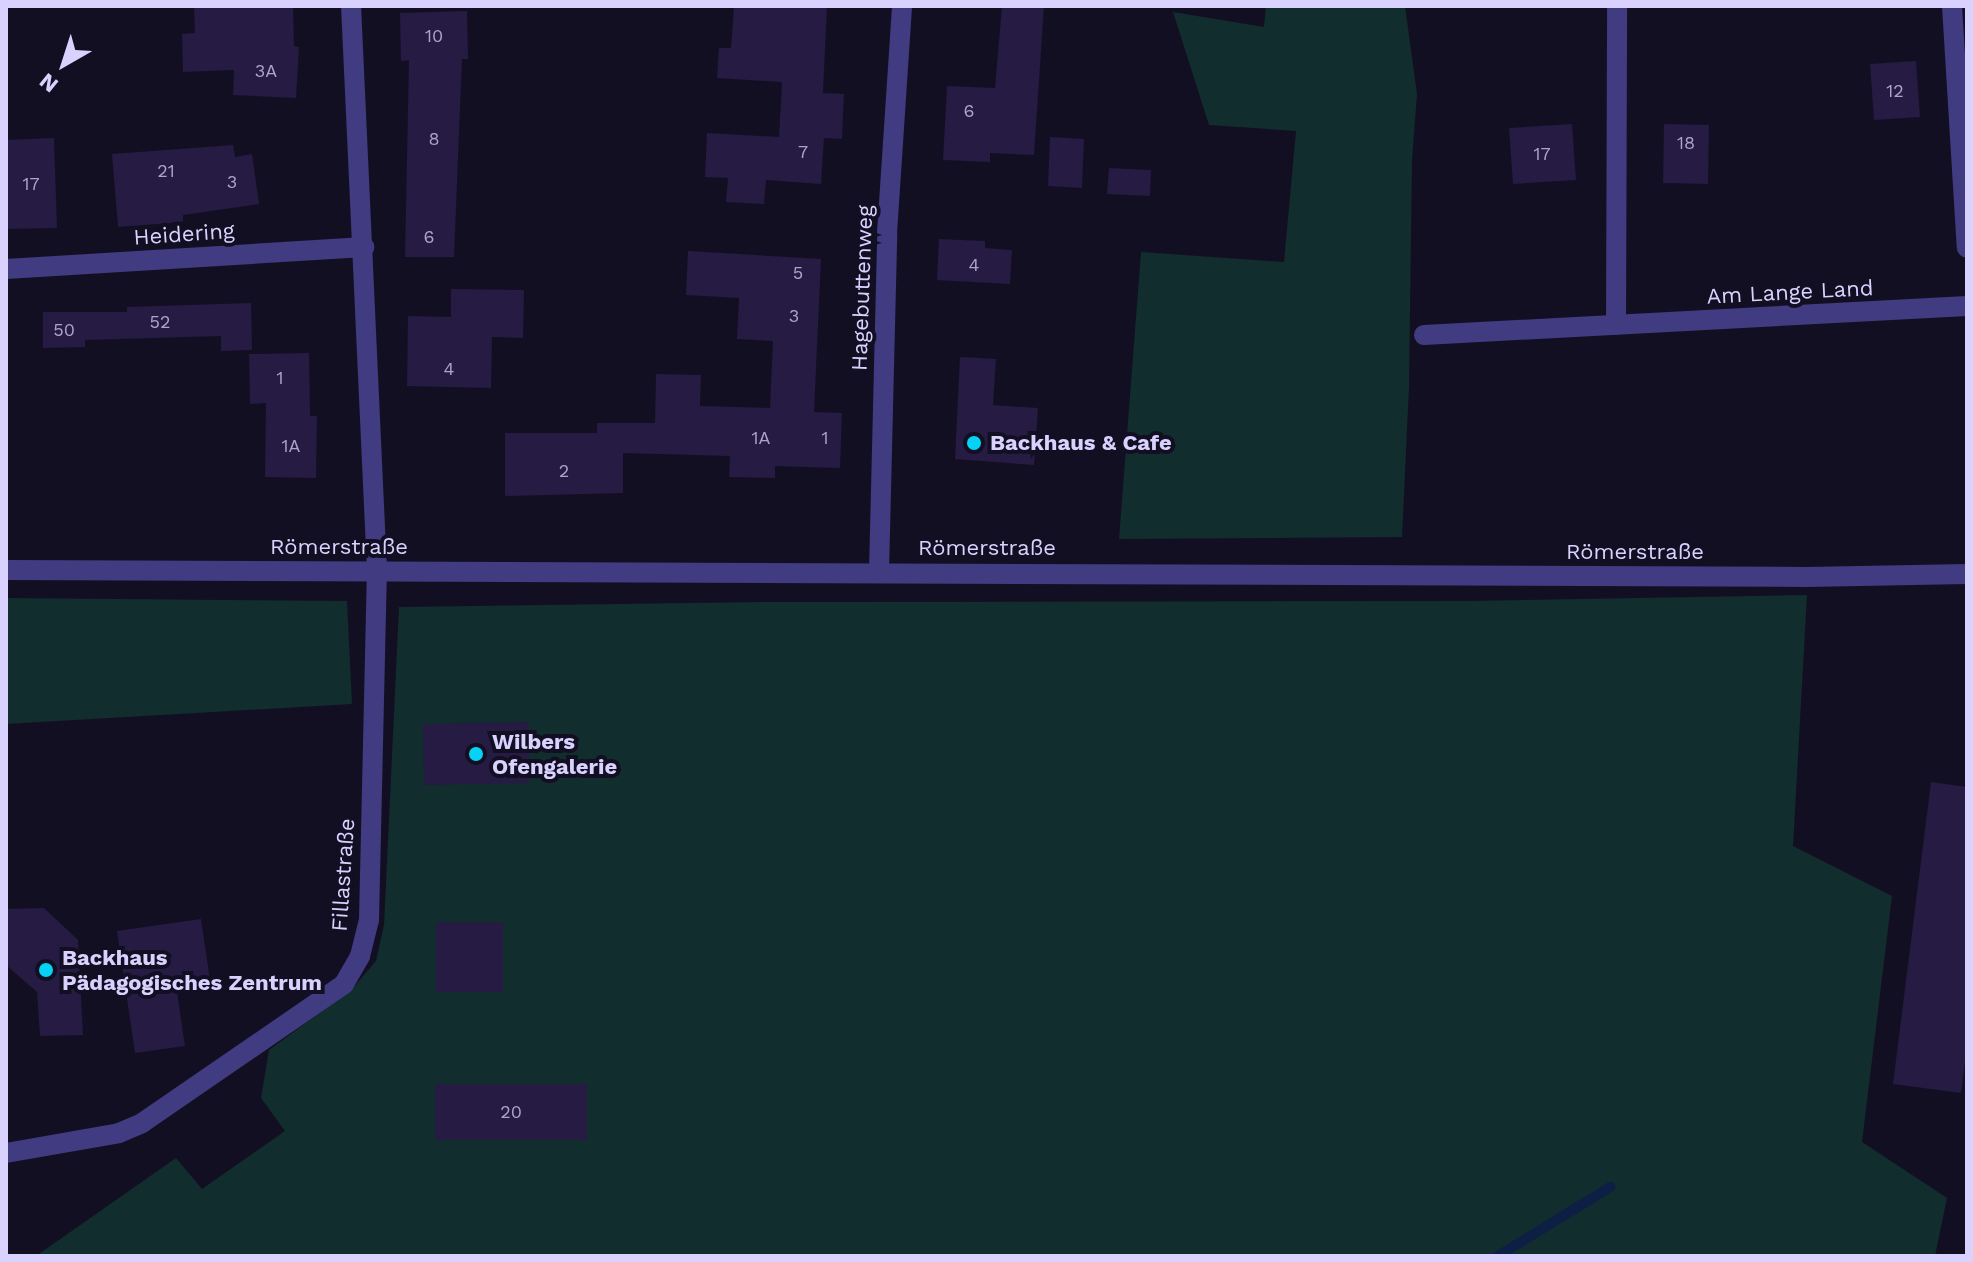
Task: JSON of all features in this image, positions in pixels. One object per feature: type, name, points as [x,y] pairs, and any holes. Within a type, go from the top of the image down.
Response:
[{"type":"street","points":[[351,6],[377,571]]},
{"type":"street","name":"Hagebuttenweg","points":[[879,572],[887,233],[902,6]]},
{"type":"street","points":[[1616,325],[1617,6]]},
{"type":"street","points":[[1952,6],[1967,248]]},
{"type":"street","name":"Heidering","points":[[6,269],[364,247]]},
{"type":"street","name":"Am Lange Land","points":[[1424,335],[1967,306]]},
{"type":"street","name":"Römerstraße","points":[[6,570],[1790,577],[1967,574]]},
{"type":"street","name":"Fillastraße","points":[[6,1153],[119,1133],[142,1123],[344,984],[360,956],[369,920],[377,571]]},
{"type":"green space","points":[[1266,6],[1405,6],[1417,94],[1412,160],[1409,387],[1402,537],[1119,539],[1141,252],[1284,262],[1296,131],[1209,125],[1173,12],[1264,27]]},
{"type":"green space","points":[[1807,595],[1793,846],[1892,896],[1862,1142],[1947,1198],[1935,1256],[36,1256],[176,1158],[202,1189],[285,1131],[261,1098],[269,1050],[352,989],[376,961],[384,925],[399,607],[766,602],[1466,601]]},
{"type":"green space","points":[[6,598],[347,601],[352,704],[6,724]]},
{"type":"building","points":[[194,6],[293,6],[294,46],[299,47],[296,98],[233,95],[234,70],[183,72],[182,34],[195,33]]},
{"type":"building","points":[[734,6],[827,6],[823,93],[844,94],[842,139],[824,138],[821,184],[766,180],[764,204],[726,202],[728,178],[705,177],[707,133],[779,137],[782,82],[717,78],[719,48],[731,48]]},
{"type":"building","points":[[1002,6],[1044,6],[1034,155],[990,153],[990,162],[943,160],[947,86],[995,88]]},
{"type":"building","points":[[467,11],[468,59],[462,59],[454,257],[405,257],[409,60],[401,61],[400,13]]},
{"type":"building","points":[[1916,61],[1920,117],[1874,120],[1870,64]]},
{"type":"building","points":[[1572,124],[1576,180],[1513,184],[1509,128]]},
{"type":"building","points":[[1664,124],[1709,125],[1708,184],[1663,183]]},
{"type":"building","points":[[1050,137],[1084,139],[1082,188],[1048,186]]},
{"type":"building","points":[[54,138],[57,228],[6,229],[6,140]]},
{"type":"building","points":[[233,145],[235,157],[252,154],[259,204],[183,215],[183,222],[118,227],[112,154]]},
{"type":"building","points":[[1109,168],[1151,170],[1150,196],[1107,194]]},
{"type":"building","points":[[939,239],[985,241],[985,248],[1012,250],[1010,284],[937,280]]},
{"type":"building","points":[[688,251],[821,259],[814,412],[842,413],[840,468],[775,466],[775,478],[729,477],[730,456],[623,453],[623,493],[505,496],[505,433],[597,433],[597,423],[655,423],[656,374],[701,375],[700,406],[770,408],[773,341],[737,339],[739,298],[686,295]]},
{"type":"building","points":[[451,289],[524,290],[523,338],[492,337],[491,388],[407,386],[408,316],[451,317]]},
{"type":"building","points":[[251,303],[252,350],[221,351],[221,336],[85,340],[85,347],[43,348],[43,312],[127,312],[127,307]]},
{"type":"building","points":[[309,353],[310,416],[317,416],[316,478],[265,477],[266,403],[250,404],[249,354]]},
{"type":"building","points":[[960,357],[996,359],[993,405],[1038,408],[1034,465],[955,459]]},
{"type":"building","name":"Wilbers Ofengalerie","points":[[529,722],[529,783],[424,785],[423,724]]},
{"type":"building","points":[[1931,782],[1967,787],[1967,1047],[1961,1093],[1893,1084]]},
{"type":"building","name":"Backhaus Pädagogisches Zentrum","points":[[44,908],[78,940],[83,1035],[40,1036],[37,992],[6,965],[6,909]]},
{"type":"building","points":[[201,919],[211,987],[177,992],[185,1046],[135,1053],[117,931]]},
{"type":"building","points":[[436,922],[503,922],[503,992],[436,992]]},
{"type":"building","points":[[435,1084],[587,1084],[587,1140],[435,1140]]},
{"type":"waterway","points":[[1498,1256],[1610,1187]]},
{"type":"place","name":"Backhaus & Cafe","points":[[974,443]]},
{"type":"place","name":"Wilbers Ofengalerie","points":[[476,754]]},
{"type":"place","name":"Backhaus Pädagogisches Zentrum","points":[[46,970]]}]
